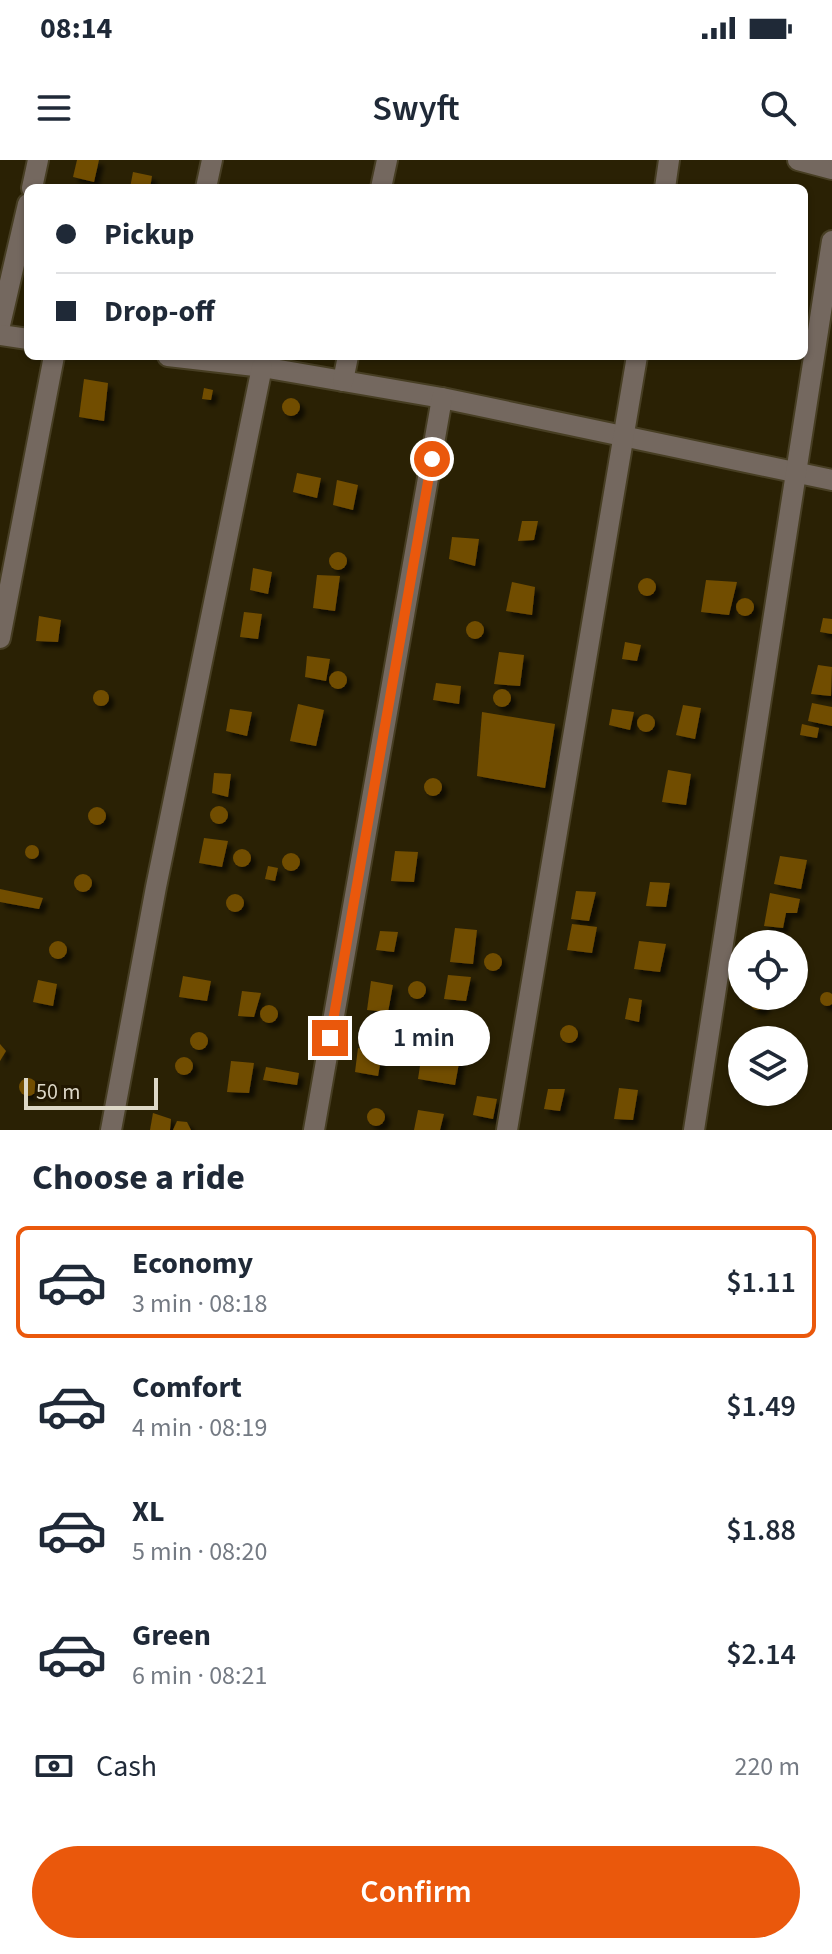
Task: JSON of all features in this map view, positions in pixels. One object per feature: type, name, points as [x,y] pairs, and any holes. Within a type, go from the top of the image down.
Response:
[{"type":"street","points":[[33,184],[38,160]]},
{"type":"street","points":[[207,184],[212,160]]},
{"type":"street","points":[[382,184],[387,160]]},
{"type":"street","points":[[666,184],[669,160]]},
{"type":"street","points":[[798,160],[832,169]]},
{"type":"street","points":[[0,325],[24,221]]},
{"type":"street","points":[[694,1130],[832,241]]},
{"type":"street","points":[[0,335],[24,338]]},
{"type":"street","points":[[0,638],[53,360]]},
{"type":"street","points":[[202,360],[262,367],[442,398],[796,475],[832,480]]},
{"type":"street","points":[[343,381],[347,360]]},
{"type":"street","points":[[507,1130],[636,360]]},
{"type":"street","points":[[111,1130],[156,887],[262,367]]},
{"type":"street","points":[[314,1130],[442,398]]},
{"type":"building","points":[[77,160],[99,160],[94,182],[73,177]]},
{"type":"building","points":[[133,172],[152,176],[151,184],[131,184]]},
{"type":"building","points":[[84,379],[108,383],[104,421],[79,417]]},
{"type":"building","points":[[204,388],[213,390],[211,400],[202,399]]},
{"type":"building","points":[[291,398],[300,407],[291,416],[282,407]]},
{"type":"building","points":[[297,473],[321,478],[317,498],[293,492]]},
{"type":"building","points":[[337,480],[358,485],[353,510],[333,505]]},
{"type":"building","points":[[522,521],[538,521],[534,540],[518,541]]},
{"type":"building","points":[[452,537],[479,539],[475,566],[449,559]]},
{"type":"building","points":[[338,552],[347,561],[338,570],[329,561]]},
{"type":"building","points":[[253,568],[272,572],[268,594],[250,590]]},
{"type":"building","points":[[317,575],[340,576],[335,611],[313,608]]},
{"type":"building","points":[[647,578],[656,587],[647,596],[638,587]]},
{"type":"building","points":[[706,580],[737,582],[729,615],[701,612]]},
{"type":"building","points":[[512,582],[535,587],[532,615],[506,611]]},
{"type":"building","points":[[745,598],[754,607],[745,616],[736,607]]},
{"type":"building","points":[[244,612],[262,614],[258,639],[240,637]]},
{"type":"building","points":[[39,616],[61,620],[58,642],[36,641]]},
{"type":"building","points":[[823,618],[832,619],[832,634],[820,632]]},
{"type":"building","points":[[475,621],[484,630],[475,639],[466,630]]},
{"type":"building","points":[[625,642],[641,645],[637,661],[622,659]]},
{"type":"building","points":[[499,652],[524,655],[520,686],[494,684]]},
{"type":"building","points":[[307,656],[330,659],[326,681],[305,677]]},
{"type":"building","points":[[818,665],[832,667],[831,696],[811,694]]},
{"type":"building","points":[[338,671],[347,680],[338,689],[329,680]]},
{"type":"building","points":[[436,683],[461,686],[459,704],[433,700]]},
{"type":"building","points":[[502,689],[511,698],[502,707],[493,698]]},
{"type":"building","points":[[101,690],[107,692],[107,704],[101,706],[95,704],[93,698],[95,692]]},
{"type":"building","points":[[812,703],[832,707],[832,726],[808,721]]},
{"type":"building","points":[[298,704],[324,710],[316,746],[290,741]]},
{"type":"building","points":[[683,705],[701,708],[695,739],[676,735]]},
{"type":"building","points":[[230,709],[252,712],[247,736],[226,731]]},
{"type":"building","points":[[612,709],[634,712],[630,730],[609,725]]},
{"type":"building","points":[[482,712],[555,724],[545,788],[477,776]]},
{"type":"building","points":[[646,714],[655,723],[646,732],[637,723]]},
{"type":"building","points":[[802,724],[819,728],[817,738],[800,735]]},
{"type":"building","points":[[668,770],[691,774],[686,805],[662,802]]},
{"type":"building","points":[[214,773],[231,774],[228,797],[212,793]]},
{"type":"building","points":[[433,778],[442,787],[433,796],[424,787]]},
{"type":"building","points":[[219,806],[228,815],[219,824],[210,815]]},
{"type":"building","points":[[93,807],[101,807],[106,816],[104,823],[93,825],[88,820],[88,812]]},
{"type":"building","points":[[204,838],[228,841],[222,867],[199,863]]},
{"type":"building","points":[[32,845],[39,852],[32,859],[25,852]]},
{"type":"building","points":[[242,849],[251,858],[242,867],[233,858]]},
{"type":"building","points":[[395,851],[418,852],[414,882],[391,881]]},
{"type":"building","points":[[291,853],[300,862],[291,871],[282,862]]},
{"type":"building","points":[[780,856],[807,860],[801,889],[774,884]]},
{"type":"building","points":[[268,866],[278,868],[275,881],[265,879]]},
{"type":"building","points":[[79,874],[87,874],[92,883],[90,890],[79,892],[74,887],[74,879]]},
{"type":"building","points":[[650,882],[670,883],[666,907],[646,906]]},
{"type":"building","points":[[0,889],[43,898],[39,909],[0,902]]},
{"type":"building","points":[[576,891],[596,892],[589,921],[571,919]]},
{"type":"building","points":[[770,893],[800,899],[797,913],[786,913],[783,928],[764,926]]},
{"type":"building","points":[[235,894],[244,903],[235,912],[226,903]]},
{"type":"building","points":[[572,924],[597,927],[592,953],[567,950]]},
{"type":"building","points":[[455,928],[477,930],[473,964],[450,962]]},
{"type":"building","points":[[380,931],[398,932],[394,952],[376,950]]},
{"type":"building","points":[[54,941],[62,941],[67,950],[65,957],[54,959],[49,954],[49,946]]},
{"type":"building","points":[[639,941],[666,944],[660,972],[634,969]]},
{"type":"building","points":[[493,953],[502,962],[493,971],[484,962]]},
{"type":"building","points":[[448,975],[471,977],[466,1001],[444,999]]},
{"type":"building","points":[[183,976],[211,981],[207,1001],[179,997]]},
{"type":"building","points":[[38,980],[57,984],[53,1006],[33,1002]]},
{"type":"building","points":[[371,981],[393,985],[388,1012],[367,1010]]},
{"type":"building","points":[[417,981],[426,990],[417,999],[408,990]]},
{"type":"building","points":[[242,991],[261,993],[254,1017],[238,1016]]},
{"type":"building","points":[[822,994],[832,994],[832,1004],[822,1004]]},
{"type":"building","points":[[629,998],[642,1000],[639,1022],[625,1019]]},
{"type":"building","points":[[269,1005],[278,1014],[269,1023],[260,1014]]},
{"type":"building","points":[[569,1025],[578,1034],[569,1043],[560,1034]]},
{"type":"building","points":[[199,1032],[208,1041],[199,1050],[190,1041]]},
{"type":"building","points":[[0,1044],[6,1051],[0,1061]]},
{"type":"building","points":[[423,1046],[461,1052],[455,1085],[418,1079]]},
{"type":"building","points":[[358,1048],[382,1053],[378,1076],[355,1072]]},
{"type":"building","points":[[184,1057],[193,1066],[184,1075],[175,1066]]},
{"type":"building","points":[[231,1061],[254,1063],[249,1093],[227,1092]]},
{"type":"building","points":[[266,1067],[299,1073],[297,1085],[263,1080]]},
{"type":"building","points":[[24,1078],[32,1078],[37,1087],[35,1094],[24,1096],[19,1091],[19,1083]]},
{"type":"building","points":[[619,1088],[638,1090],[633,1120],[614,1119]]},
{"type":"building","points":[[548,1089],[565,1089],[560,1111],[544,1109]]},
{"type":"building","points":[[477,1096],[497,1099],[493,1119],[473,1115]]},
{"type":"building","points":[[376,1108],[385,1117],[376,1126],[367,1117]]},
{"type":"building","points":[[418,1110],[444,1114],[440,1130],[414,1130]]},
{"type":"building","points":[[153,1113],[171,1119],[170,1130],[150,1130]]},
{"type":"building","points":[[177,1121],[187,1122],[191,1130],[173,1130]]},
{"type":"route","points":[[330,1038],[432,459]]}]
